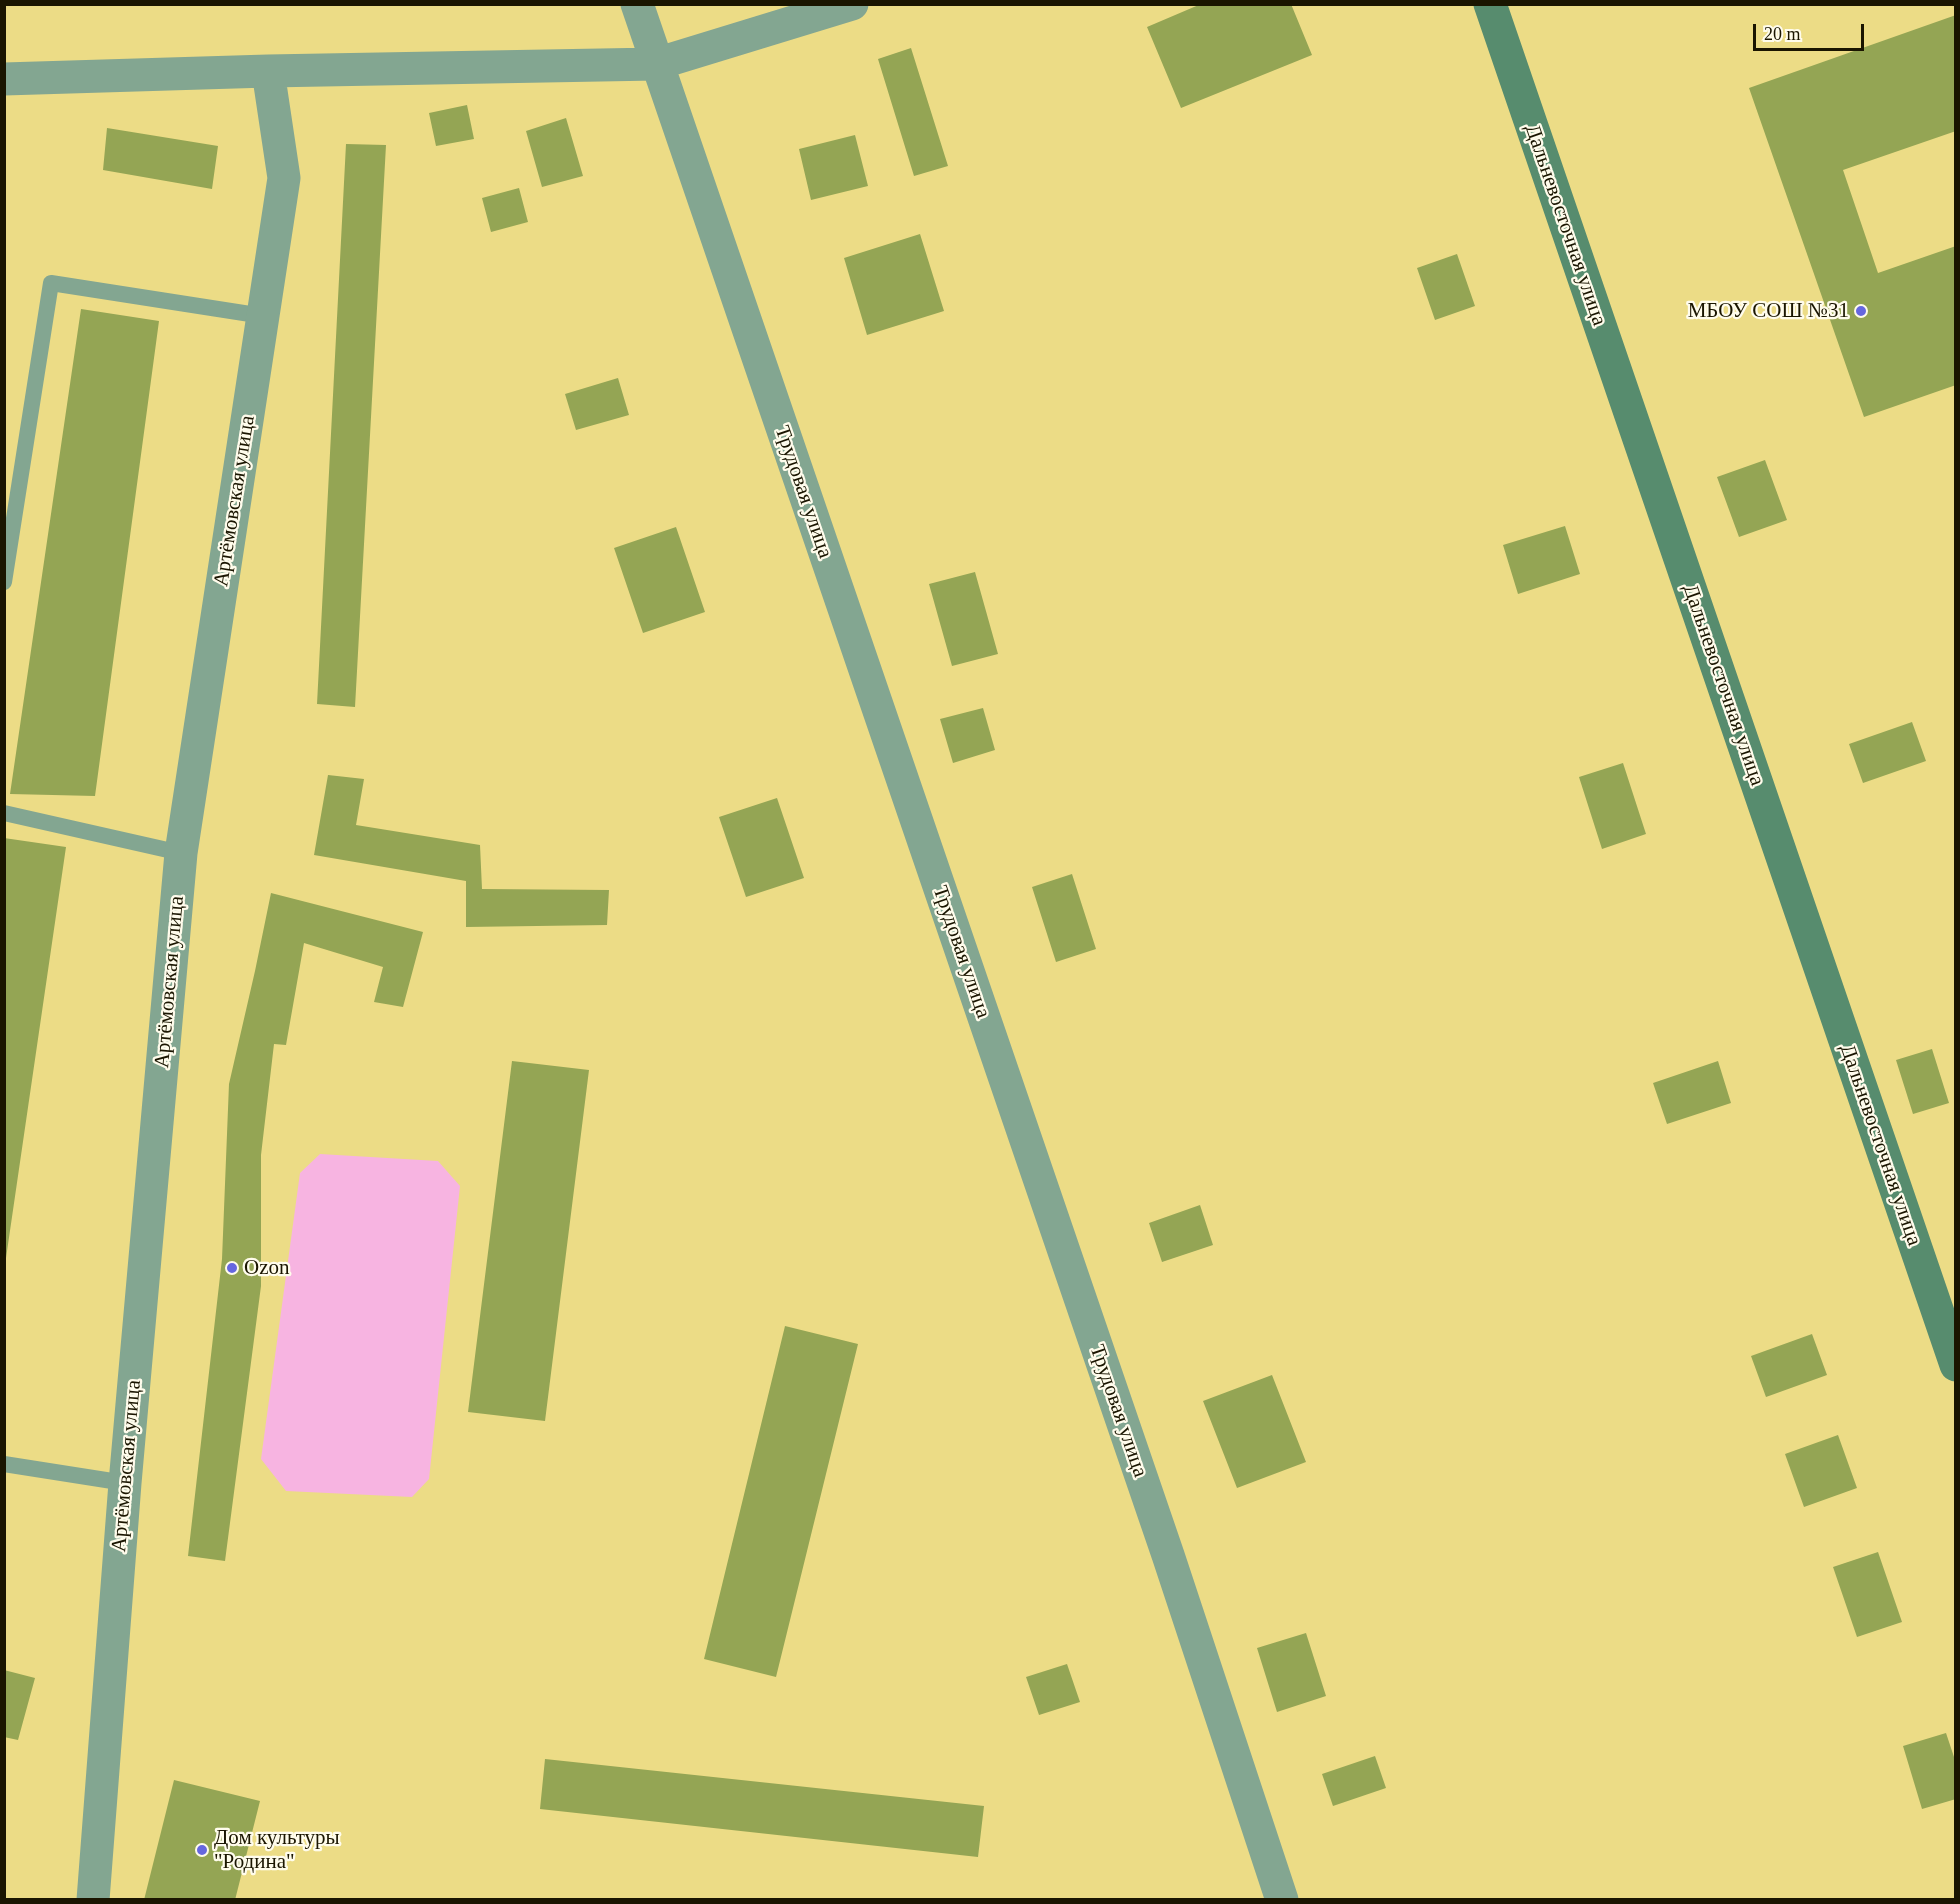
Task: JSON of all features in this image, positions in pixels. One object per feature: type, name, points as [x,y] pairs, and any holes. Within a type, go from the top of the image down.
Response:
[{"type":"main road","name":"Дальневосточная улица","points":[[1490,4],[1956,1365]]},
{"type":"street","name":"Трудовая улица","points":[[637,4],[1156,1521],[1282,1899]]},
{"type":"street","points":[[4,79],[268,70],[656,64],[852,4]]},
{"type":"street","name":"Артёмовская улица","points":[[93,1899],[125,1483],[181,853],[284,178],[268,70]]},
{"type":"lane","points":[[4,582],[51,283],[263,316]]},
{"type":"lane","points":[[4,813],[181,853]]},
{"type":"lane","points":[[4,1464],[125,1483]]},
{"type":"shaded area","points":[[320,1154],[438,1161],[460,1186],[429,1479],[412,1497],[286,1491],[261,1459],[300,1173]]},
{"type":"building","points":[[1201,4],[1291,4],[1312,55],[1181,108],[1147,27]]},
{"type":"building","points":[[1956,15],[1956,131],[1843,170],[1878,273],[1956,246],[1956,385],[1864,417],[1749,88]]},
{"type":"building","points":[[911,48],[948,166],[914,176],[878,59]]},
{"type":"building","points":[[467,105],[474,139],[436,146],[429,113]]},
{"type":"building","points":[[566,118],[583,176],[542,187],[526,131]]},
{"type":"building","points":[[107,128],[218,146],[212,189],[103,170]]},
{"type":"building","points":[[855,135],[868,186],[811,200],[799,149]]},
{"type":"building","points":[[346,144],[386,145],[355,707],[317,704]]},
{"type":"building","points":[[519,188],[528,222],[491,232],[482,198]]},
{"type":"building","points":[[920,234],[944,311],[867,335],[844,258]]},
{"type":"building","points":[[1457,254],[1475,306],[1435,320],[1417,268]]},
{"type":"building","points":[[81,309],[159,321],[95,796],[10,794]]},
{"type":"building","points":[[618,378],[629,415],[576,430],[565,394]]},
{"type":"building","points":[[1765,460],[1787,520],[1739,537],[1717,477]]},
{"type":"building","points":[[1565,526],[1580,574],[1518,594],[1503,545]]},
{"type":"building","points":[[676,527],[705,612],[643,633],[614,548]]},
{"type":"building","points":[[975,572],[998,654],[952,666],[929,584]]},
{"type":"building","points":[[983,708],[995,750],[953,763],[940,719]]},
{"type":"building","points":[[1912,722],[1926,761],[1863,783],[1849,744]]},
{"type":"building","points":[[1623,763],[1646,834],[1602,849],[1579,777]]},
{"type":"building","points":[[328,775],[364,779],[356,825],[480,845],[482,889],[609,890],[607,925],[466,927],[466,881],[314,855]]},
{"type":"building","points":[[777,798],[804,878],[746,897],[719,817]]},
{"type":"building","points":[[4,838],[66,847],[6,1258],[4,1257]]},
{"type":"building","points":[[1072,874],[1096,949],[1056,962],[1032,887]]},
{"type":"building","points":[[271,893],[423,932],[403,1007],[374,1002],[383,967],[304,943],[286,1045],[274,1044],[261,1155],[261,1286],[225,1561],[188,1556],[222,1259],[229,1084]]},
{"type":"building","points":[[1932,1049],[1949,1103],[1913,1114],[1896,1060]]},
{"type":"building","points":[[512,1061],[589,1070],[545,1421],[468,1412]]},
{"type":"building","points":[[1718,1061],[1731,1103],[1667,1124],[1653,1083]]},
{"type":"building","points":[[1200,1205],[1213,1245],[1162,1262],[1149,1223]]},
{"type":"building","points":[[785,1326],[858,1344],[776,1677],[704,1659]]},
{"type":"building","points":[[1812,1334],[1827,1375],[1766,1397],[1751,1356]]},
{"type":"building","points":[[1272,1375],[1306,1462],[1237,1488],[1203,1401]]},
{"type":"building","points":[[1838,1435],[1857,1488],[1804,1507],[1785,1454]]},
{"type":"building","points":[[1878,1552],[1902,1622],[1857,1637],[1833,1567]]},
{"type":"building","points":[[1306,1633],[1326,1696],[1277,1712],[1257,1648]]},
{"type":"building","points":[[1067,1664],[1080,1702],[1039,1715],[1026,1677]]},
{"type":"building","points":[[4,1670],[35,1678],[18,1740],[4,1737]]},
{"type":"building","points":[[1946,1733],[1956,1763],[1956,1799],[1922,1809],[1903,1746]]},
{"type":"building","points":[[1375,1756],[1386,1788],[1333,1806],[1322,1774]]},
{"type":"building","points":[[545,1759],[984,1806],[978,1857],[540,1809]]},
{"type":"building","name":"Дом культуры \"Родина\"","points":[[174,1780],[260,1801],[235,1900],[144,1900]]},
{"type":"place","name":"МБОУ СОШ №31","points":[[1861,311]]},
{"type":"place","name":"Ozon","points":[[232,1268]]},
{"type":"place","name":"Дом культуры \"Родина\"","points":[[202,1850]]}]
